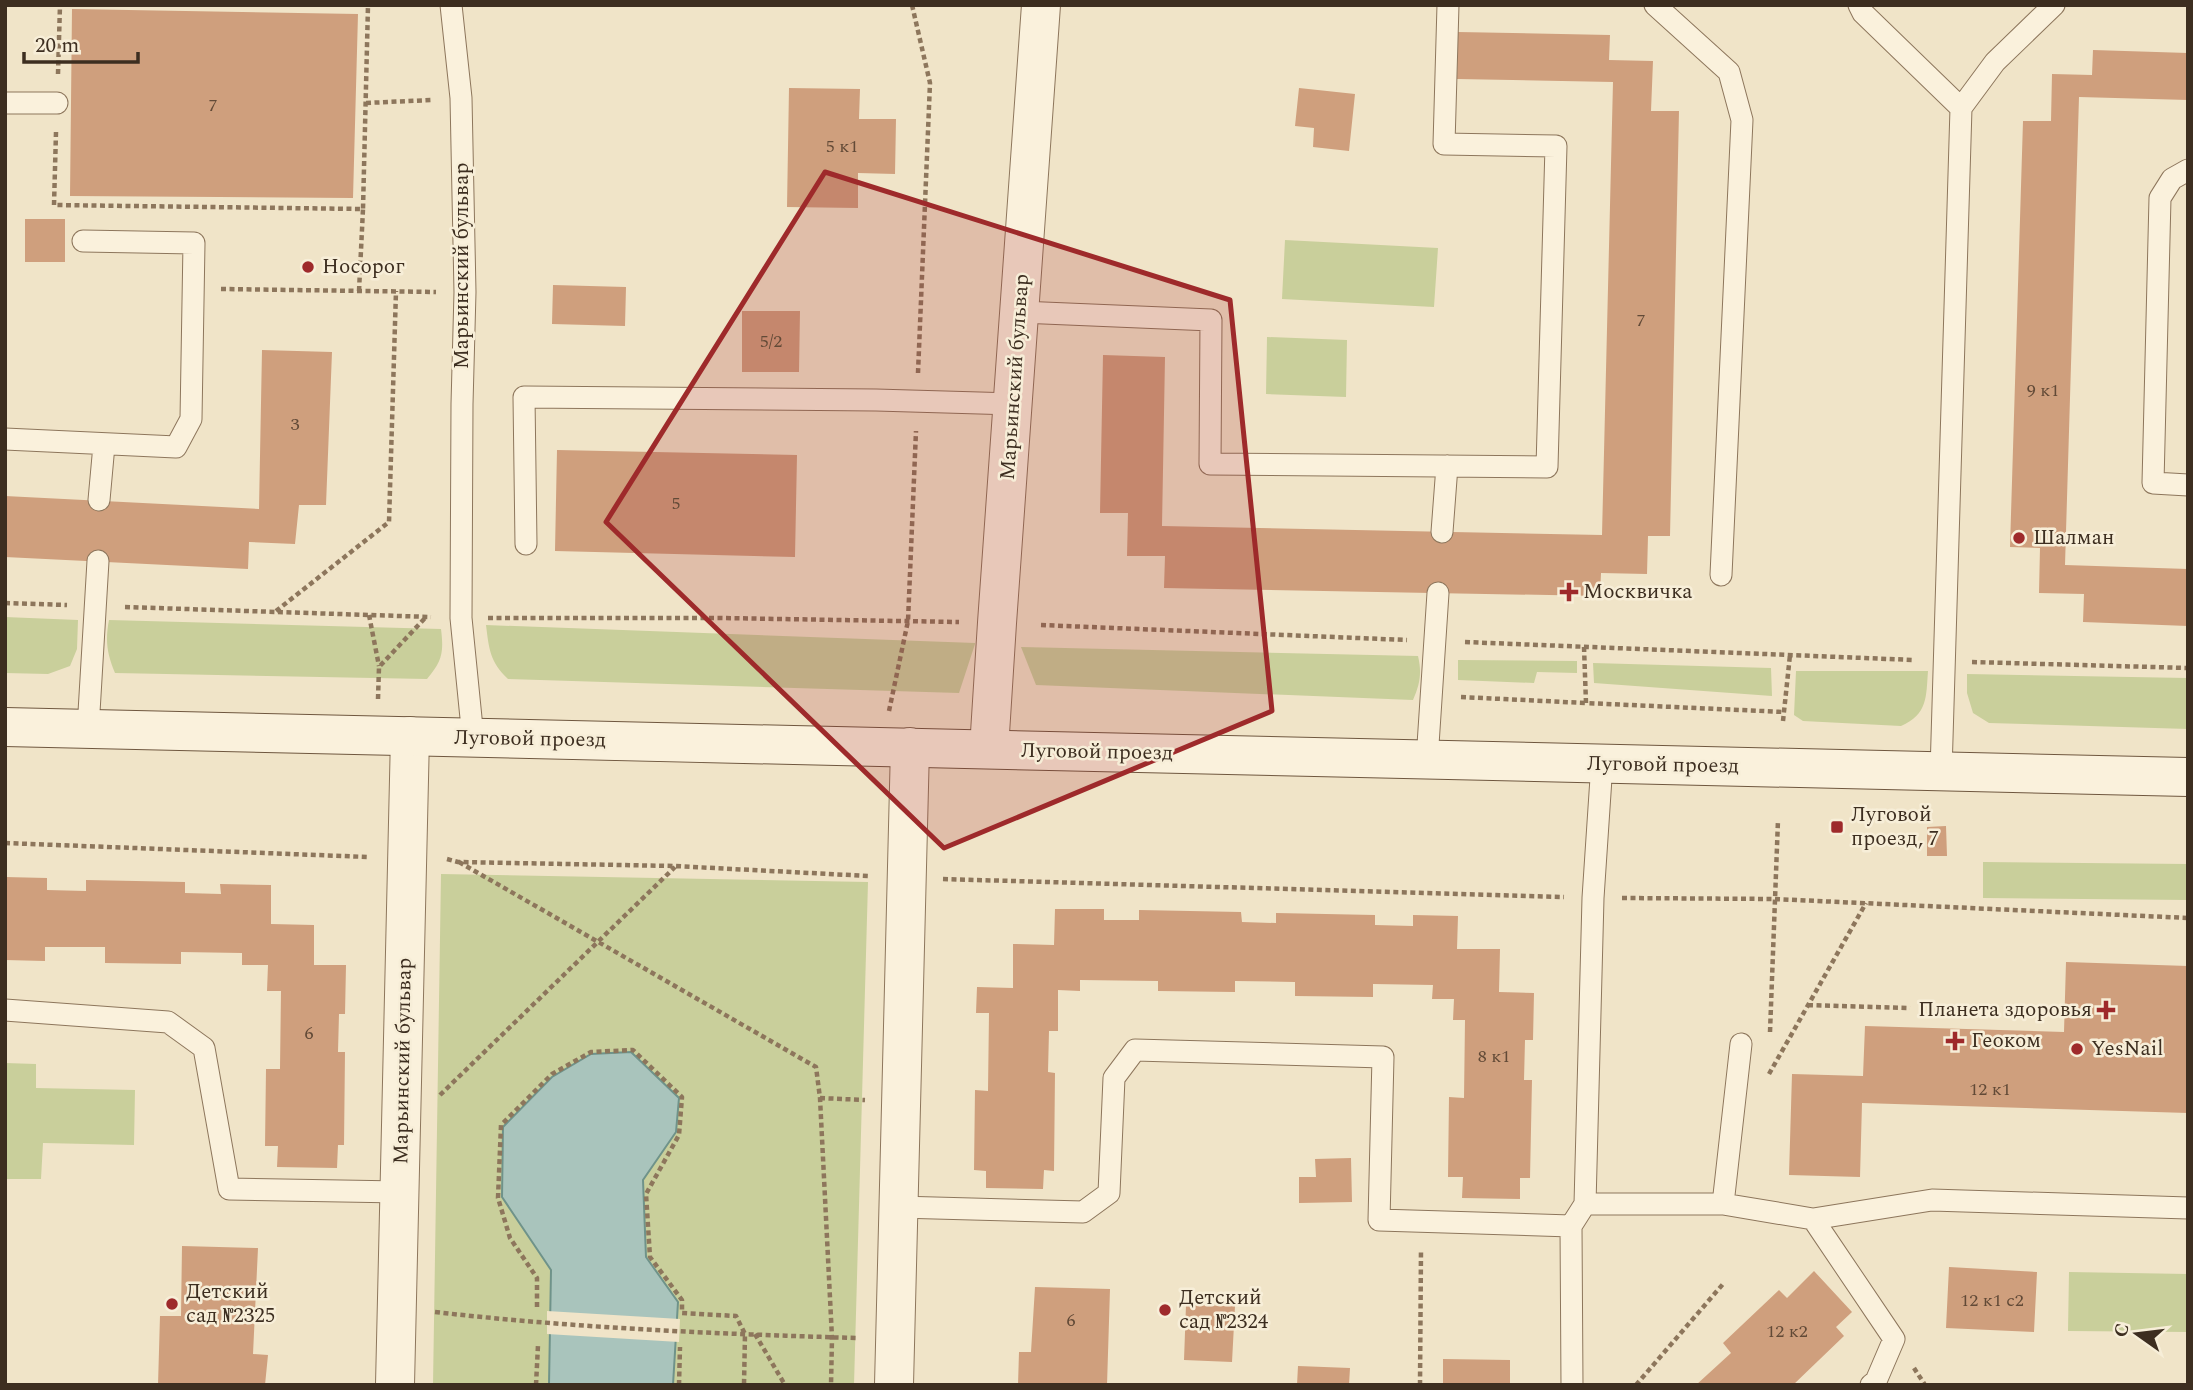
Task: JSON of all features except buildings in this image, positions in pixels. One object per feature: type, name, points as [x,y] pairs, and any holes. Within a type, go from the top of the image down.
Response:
[{"type":"street","name":"Марьинский бульвар","points":[[989,749],[1041,5]]},
{"type":"street","name":"Луговой проезд","points":[[5,727],[2188,778]]},
{"type":"street","name":"Марьинский бульвар","points":[[396,1385],[410,736]]},
{"type":"street","points":[[894,1385],[906,877],[896,747]]},
{"type":"lane","name":"Марьинский бульвар","points":[[451,5],[461,98],[465,292],[461,618],[473,737]]},
{"type":"lane","points":[[1020,313],[1210,320],[1209,464],[1547,467],[1556,146],[1444,144],[1448,5]]},
{"type":"lane","points":[[1656,5],[1729,72],[1742,120],[1721,575]]},
{"type":"lane","points":[[1859,5],[1863,13],[1961,108]]},
{"type":"lane","points":[[1941,772],[1961,108],[1995,62],[2054,5]]},
{"type":"lane","points":[[5,103],[57,103]]},
{"type":"lane","points":[[2188,170],[2172,179],[2160,198],[2154,484],[2188,485]]},
{"type":"lane","points":[[5,439],[176,447],[191,419],[194,243],[83,241]]},
{"type":"lane","points":[[526,544],[524,397],[1014,404]]},
{"type":"lane","points":[[99,500],[104,445]]},
{"type":"lane","points":[[1442,532],[1447,466]]},
{"type":"lane","points":[[88,729],[98,561]]},
{"type":"lane","points":[[1427,760],[1438,593]]},
{"type":"lane","points":[[1572,1385],[1571,1226],[1585,1204],[1593,898],[1602,764]]},
{"type":"lane","points":[[5,1010],[168,1022],[204,1048],[229,1189],[400,1192]]},
{"type":"lane","points":[[1723,1204],[1741,1044]]},
{"type":"lane","points":[[898,1207],[1083,1212],[1109,1193],[1114,1078],[1135,1050],[1218,1052],[1383,1057],[1379,1220],[1571,1226]]},
{"type":"lane","points":[[1585,1204],[1723,1204],[1813,1219],[1931,1200],[2188,1208]]},
{"type":"lane","points":[[1813,1219],[1894,1339],[1876,1381],[1871,1385]]},
{"type":"path","points":[[60,5],[54,205],[363,209]]},
{"type":"path","points":[[359,291],[368,5]]},
{"type":"path","points":[[896,747],[908,621],[930,83],[912,5]]},
{"type":"path","points":[[366,103],[461,98]]},
{"type":"path","points":[[194,288],[465,292]]},
{"type":"path","points":[[276,612],[389,522],[396,291]]},
{"type":"path","points":[[369,615],[379,667]]},
{"type":"path","points":[[1041,625],[1944,661],[2188,668]]},
{"type":"path","points":[[1584,647],[1586,703]]},
{"type":"path","points":[[1783,721],[1790,655]]},
{"type":"path","points":[[1449,697],[1784,712]]},
{"type":"path","points":[[1770,1034],[1778,820]]},
{"type":"path","points":[[458,862],[816,1067],[820,1098],[832,1338],[831,1385]]},
{"type":"path","points":[[436,1099],[676,866]]},
{"type":"path","points":[[906,877],[1593,898],[1774,899],[2188,918]]},
{"type":"path","points":[[1769,1062],[1768,1075],[1866,903]]},
{"type":"path","points":[[1808,1005],[1910,1008]]},
{"type":"path","points":[[537,1307],[537,1278],[510,1238],[498,1198],[501,1125],[552,1074],[591,1052],[633,1050],[682,1097],[680,1135],[646,1194],[650,1257],[682,1300],[682,1313],[736,1316],[745,1334],[744,1385]]},
{"type":"path","points":[[820,1098],[874,1101]]},
{"type":"path","points":[[1420,1385],[1421,1220]]},
{"type":"path","points":[[1636,1385],[1723,1284]]},
{"type":"path","points":[[422,1311],[503,1320],[812,1337]]},
{"type":"path","points":[[755,1334],[785,1385]]},
{"type":"path","points":[[536,1385],[538,1345]]},
{"type":"path","points":[[679,1385],[680,1347]]},
{"type":"highlighted area","points":[[825,172],[1230,300],[1272,711],[944,848],[606,522]]},
{"type":"green space","points":[[1285,240],[1438,248],[1434,307],[1282,299]]},
{"type":"green space","points":[[1267,337],[1347,340],[1346,397],[1266,394]]},
{"type":"green space","points":[[5,617],[78,620],[77,649],[70,666],[48,674],[5,673]]},
{"type":"green space","points":[[109,620],[441,629],[442,651],[439,662],[427,679],[115,673],[108,647]]},
{"type":"green space","points":[[486,625],[975,644],[959,693],[508,679],[491,655]]},
{"type":"green space","points":[[1021,647],[1418,656],[1420,673],[1413,700],[1036,685]]},
{"type":"green space","points":[[1458,660],[1577,661],[1577,673],[1537,672],[1534,683],[1458,680]]},
{"type":"green space","points":[[1593,663],[1771,668],[1772,696],[1594,683]]},
{"type":"green space","points":[[1796,671],[1928,671],[1926,697],[1916,716],[1901,726],[1803,721],[1794,715]]},
{"type":"green space","points":[[1967,674],[2188,678],[2188,729],[1989,723],[1973,713],[1967,693]]},
{"type":"green space","points":[[1983,862],[2188,864],[2188,900],[1983,898]]},
{"type":"green space","points":[[441,874],[868,882],[854,1385],[433,1385]]},
{"type":"green space","points":[[5,1063],[36,1064],[36,1088],[135,1090],[134,1145],[43,1143],[41,1179],[5,1179]]},
{"type":"green space","points":[[2069,1272],[2188,1274],[2188,1332],[2068,1331]]},
{"type":"water","points":[[631,1052],[679,1098],[676,1132],[643,1180],[646,1257],[678,1302],[673,1385],[549,1385],[551,1270],[502,1197],[503,1127],[552,1077],[591,1054]]},
{"type":"pier","points":[[547,1311],[680,1319],[679,1342],[547,1334]]},
{"type":"place","name":"Носорог","points":[[308,267]]},
{"type":"place","name":"Шалман","points":[[2019,538]]},
{"type":"place","name":"Москвичка","points":[[1569,592]]},
{"type":"place","name":"Луговой проезд, 7","points":[[1837,827]]},
{"type":"place","name":"Планета здоровья","points":[[2106,1010]]},
{"type":"place","name":"Геоком","points":[[1955,1041]]},
{"type":"place","name":"YesNail","points":[[2077,1049]]},
{"type":"place","name":"Детский сад №2325","points":[[172,1304]]},
{"type":"place","name":"Детский сад №2324","points":[[1165,1310]]}]
